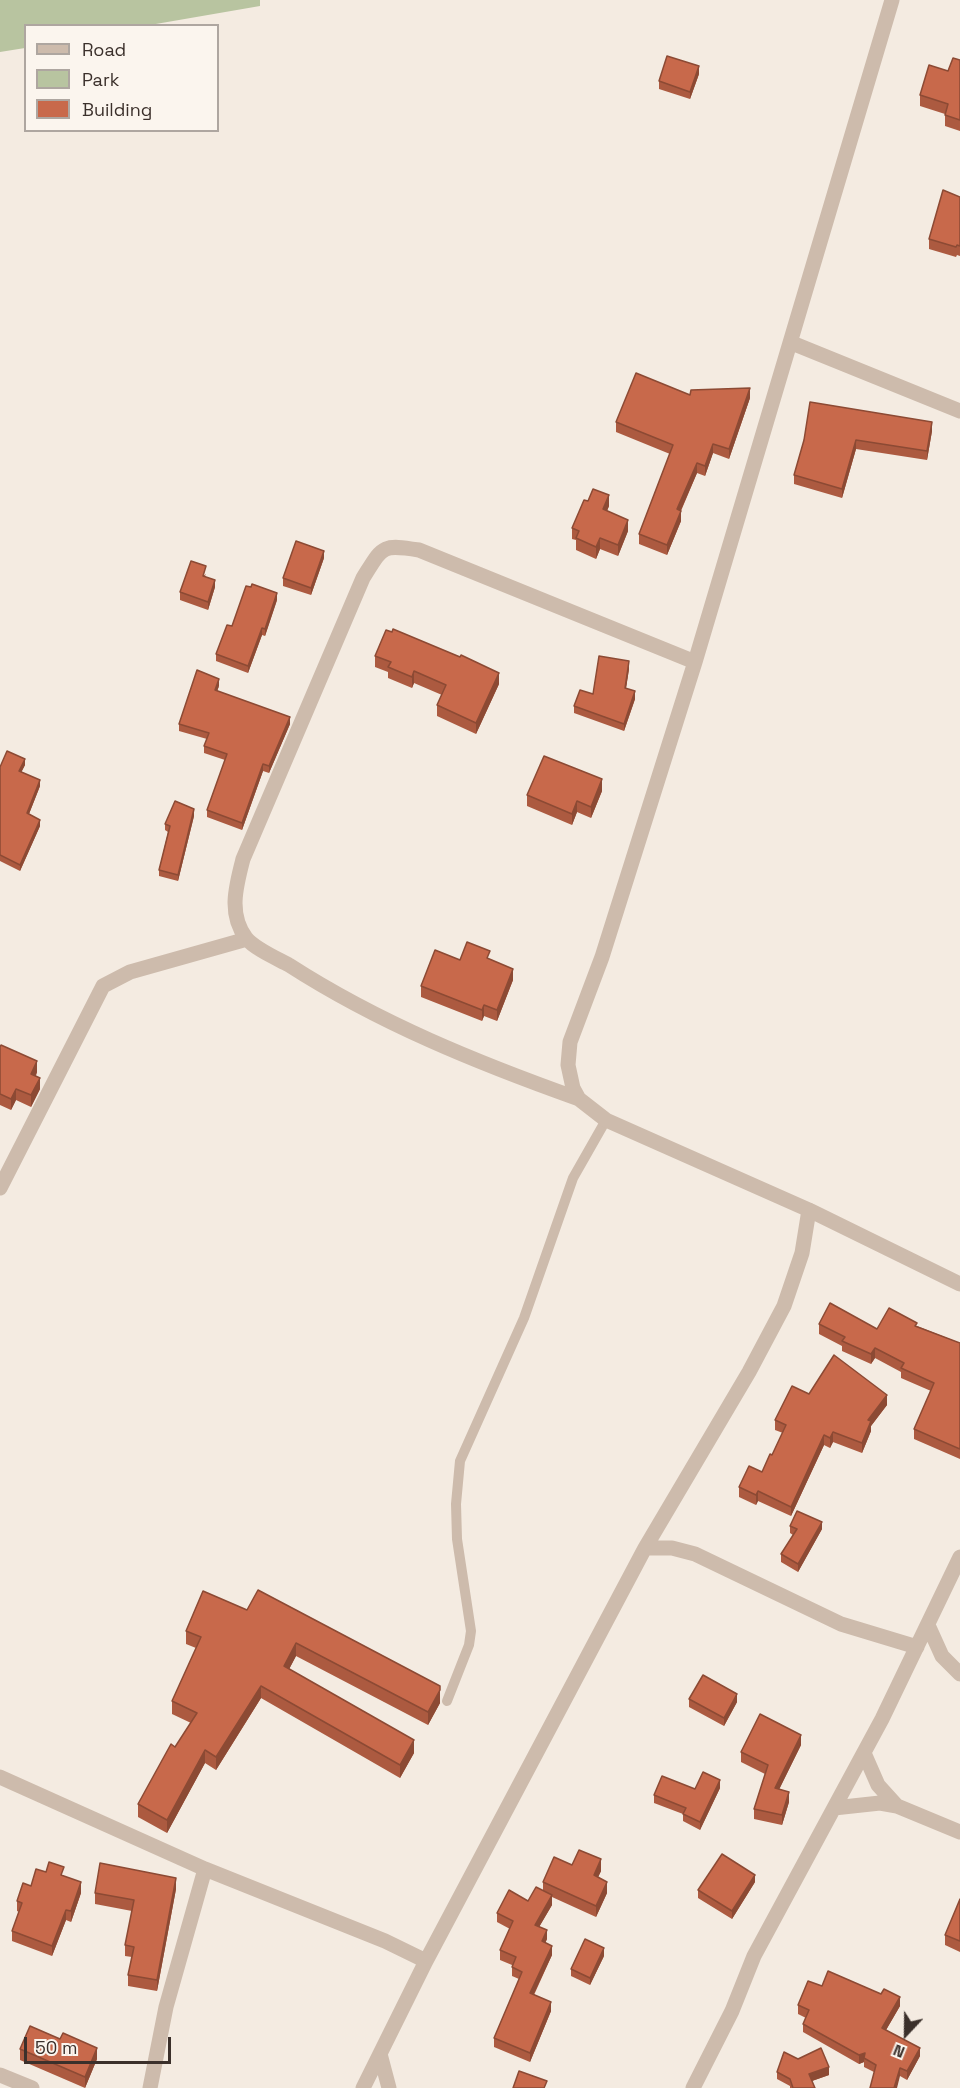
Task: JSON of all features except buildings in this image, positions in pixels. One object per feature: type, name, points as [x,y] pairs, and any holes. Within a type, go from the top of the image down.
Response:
[{"type":"street","points":[[579,1099],[573,1088],[568,1065],[570,1042],[602,957],[695,662],[792,343],[892,0]]},
{"type":"street","points":[[792,343],[960,411]]},
{"type":"street","points":[[695,662],[419,550],[392,545],[379,552],[363,578],[243,859],[236,888],[235,913],[247,939],[311,980],[388,1022],[494,1069],[579,1099],[606,1120],[808,1210],[960,1284]]},
{"type":"street","points":[[0,1188],[103,987],[130,972],[247,939]]},
{"type":"street","points":[[363,2088],[426,1961],[645,1548],[749,1372],[784,1306],[802,1253],[808,1210]]},
{"type":"street","points":[[645,1548],[672,1548],[695,1554],[841,1624],[917,1647]]},
{"type":"street","points":[[693,2088],[732,2011],[754,1956],[864,1753],[960,1557]]},
{"type":"street","points":[[928,1624],[942,1656],[960,1674]]},
{"type":"street","points":[[864,1753],[878,1785],[897,1806]]},
{"type":"street","points":[[0,1777],[205,1869],[385,1941],[426,1961]]},
{"type":"street","points":[[834,1808],[880,1803],[897,1806],[960,1832]]},
{"type":"street","points":[[150,2088],[166,2007],[205,1869]]},
{"type":"street","points":[[380,2054],[389,2088]]},
{"type":"street","points":[[0,2075],[32,2088]]},
{"type":"lane","points":[[447,1701],[470,1645],[471,1630],[457,1539],[456,1504],[460,1461],[524,1318],[573,1178],[606,1120]]},
{"type":"green space","points":[[0,0],[260,0],[260,6],[156,24],[24,24],[24,48],[0,52]]}]
